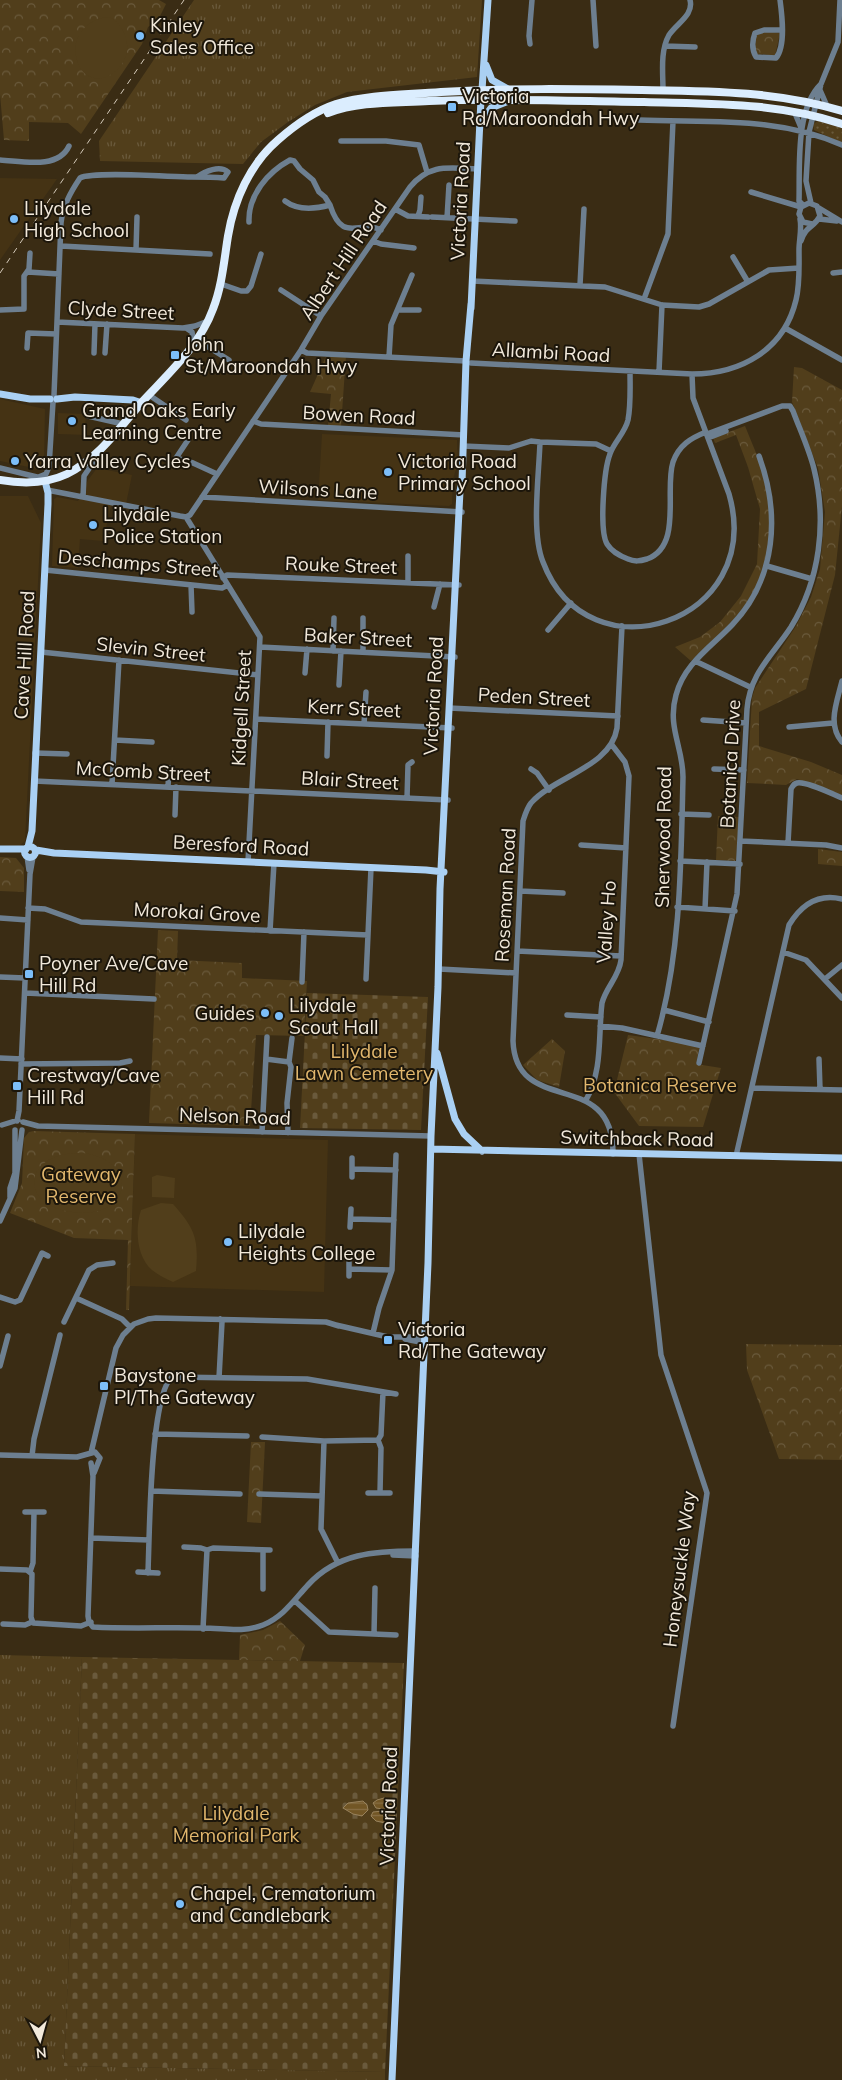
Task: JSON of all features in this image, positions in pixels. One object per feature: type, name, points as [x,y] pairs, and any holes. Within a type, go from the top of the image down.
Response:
[{"type":"highway","points":[[0,480],[24,483],[38,478],[55,479],[80,466],[105,445],[149,395],[195,342],[208,321],[221,284],[228,235],[238,197],[258,161],[275,142],[290,130],[325,108],[352,100],[383,96],[509,89],[663,90],[754,94],[812,103],[842,110]]},
{"type":"highway","points":[[481,99],[482,90]]},
{"type":"highway","points":[[290,130],[345,107],[481,99],[737,104],[794,111],[842,124]]},
{"type":"main road","points":[[482,90],[488,0]]},
{"type":"main road","points":[[485,58],[488,73],[492,80],[500,86],[509,89]]},
{"type":"main road","name":"Victoria Road","points":[[392,2080],[413,1623],[414,1554],[446,800],[481,99]]},
{"type":"main road","points":[[480,125],[491,108],[514,99]]},
{"type":"main road","points":[[0,394],[30,399],[75,397],[133,400],[142,403]]},
{"type":"main road","name":"Cave Hill Road","points":[[31,852],[48,490],[38,478]]},
{"type":"main road","name":"Beresford Road","points":[[0,849],[443,871]]},
{"type":"main road","name":"Beresford Road","points":[[0,853],[31,852]]},
{"type":"main road","points":[[435,1045],[456,1120],[464,1134],[482,1151]]},
{"type":"main road","name":"Switchback Road","points":[[431,1150],[842,1158]]},
{"type":"street","points":[[530,44],[532,0]]},
{"type":"street","points":[[593,0],[596,46]]},
{"type":"street","points":[[663,90],[665,46],[669,36],[690,12],[692,0]]},
{"type":"street","points":[[780,0],[782,30],[781,52],[776,58],[756,57],[753,53],[755,33],[764,30],[782,30]]},
{"type":"street","points":[[802,206],[799,202],[805,131],[812,103],[836,50],[840,33],[840,0]]},
{"type":"street","points":[[665,46],[696,48]]},
{"type":"street","points":[[836,50],[842,53]]},
{"type":"street","points":[[820,87],[827,106]]},
{"type":"street","points":[[794,111],[805,131],[806,181],[811,203],[842,222]]},
{"type":"street","points":[[639,120],[750,122],[805,131],[842,145]]},
{"type":"street","points":[[644,299],[668,234],[673,121]]},
{"type":"street","points":[[342,141],[386,141],[419,145],[428,172],[434,169],[448,168],[478,169]]},
{"type":"street","points":[[0,160],[28,162],[55,159],[60,157],[70,146]]},
{"type":"street","points":[[249,222],[250,211],[258,189],[270,174],[290,160],[294,160],[300,169],[313,180],[319,192],[330,205],[337,220],[346,228],[358,229],[371,226],[381,230]]},
{"type":"street","name":"Albert Hill Road","points":[[186,517],[192,513],[395,209],[420,176],[428,172]]},
{"type":"street","points":[[0,468],[38,478],[48,470],[54,399],[62,213],[65,202],[79,180],[84,176],[92,175],[198,177]]},
{"type":"street","points":[[446,218],[449,185]]},
{"type":"street","points":[[750,192],[802,206],[811,203]]},
{"type":"street","points":[[418,216],[421,197]]},
{"type":"street","points":[[285,201],[294,207],[300,208],[330,205]]},
{"type":"street","points":[[802,206],[799,214],[799,268],[796,301],[785,328],[842,360]]},
{"type":"street","points":[[799,248],[804,233],[819,218],[819,208]]},
{"type":"street","points":[[395,209],[408,216],[515,221]]},
{"type":"street","points":[[580,286],[584,209]]},
{"type":"street","points":[[136,250],[137,217]]},
{"type":"street","points":[[819,218],[842,222]]},
{"type":"street","points":[[800,219],[805,223],[812,224]]},
{"type":"street","points":[[374,241],[381,244],[414,248]]},
{"type":"street","points":[[60,246],[210,254]]},
{"type":"street","points":[[0,310],[24,309],[24,276],[28,272],[30,253]]},
{"type":"street","points":[[221,284],[247,291],[251,286],[262,254]]},
{"type":"street","points":[[733,257],[748,282]]},
{"type":"street","points":[[472,281],[614,289],[662,305],[699,307],[709,304],[773,269],[799,268]]},
{"type":"street","points":[[28,272],[59,274]]},
{"type":"street","points":[[833,273],[842,272]]},
{"type":"street","points":[[389,357],[391,325],[412,275]]},
{"type":"street","points":[[282,290],[322,316]]},
{"type":"street","points":[[659,372],[662,305]]},
{"type":"street","points":[[398,310],[419,310]]},
{"type":"street","name":"Clyde Street","points":[[56,322],[184,328],[208,321]]},
{"type":"street","points":[[94,353],[95,324]]},
{"type":"street","points":[[105,354],[107,324]]},
{"type":"street","name":"Clyde Street","points":[[184,328],[191,331],[195,342]]},
{"type":"street","name":"Allambi Road","points":[[301,350],[306,353],[692,374],[723,372],[746,363],[765,350],[785,328]]},
{"type":"street","points":[[27,348],[28,333],[56,334]]},
{"type":"street","points":[[195,342],[229,360]]},
{"type":"street","name":"Botanica Drive","points":[[630,370],[628,420],[611,451],[606,469],[603,530],[604,538],[608,545],[621,557],[633,561],[643,560],[660,551],[667,538],[672,470],[677,453],[682,446],[691,439],[707,435],[782,406],[786,405],[792,408],[814,467],[820,495],[819,549],[812,579],[795,619],[750,687],[746,723],[740,864],[735,910],[699,1063]]},
{"type":"street","points":[[540,442],[536,535],[542,562],[553,583],[571,603],[599,620],[622,626],[642,626],[675,619],[701,602],[718,583],[733,544],[735,519],[729,494],[693,398],[692,374]]},
{"type":"street","points":[[149,395],[186,420]]},
{"type":"street","points":[[88,416],[123,424]]},
{"type":"street","name":"Bowen Road","points":[[253,421],[261,424],[464,435]]},
{"type":"street","points":[[188,440],[176,458],[218,474]]},
{"type":"street","points":[[463,446],[509,448],[527,442],[540,442],[596,444],[611,451]]},
{"type":"street","points":[[83,497],[83,481],[105,445]]},
{"type":"street","name":"Sherwood Road","points":[[657,1036],[674,961],[680,861],[683,772],[674,732],[673,708],[678,686],[685,674],[695,661],[739,616],[755,593],[767,566],[772,539],[773,519],[767,478],[758,459]]},
{"type":"street","points":[[48,490],[186,517]]},
{"type":"street","name":"Wilsons Lane","points":[[202,497],[461,512]]},
{"type":"street","name":"Kidgell Street","points":[[186,517],[259,633],[260,647],[248,862]]},
{"type":"street","points":[[408,556],[408,583]]},
{"type":"street","points":[[767,566],[812,579]]},
{"type":"street","name":"Deschamps Street","points":[[45,570],[222,588],[228,585]]},
{"type":"street","name":"Rouke Street","points":[[223,578],[227,575],[457,585]]},
{"type":"street","points":[[191,584],[192,612]]},
{"type":"street","points":[[434,607],[440,584]]},
{"type":"street","points":[[548,630],[571,603]]},
{"type":"street","points":[[333,651],[334,618]]},
{"type":"street","points":[[362,652],[363,618]]},
{"type":"street","points":[[612,745],[618,716],[622,626]]},
{"type":"street","name":"Baker Street","points":[[260,647],[453,657]]},
{"type":"street","points":[[305,673],[307,650]]},
{"type":"street","points":[[340,685],[341,651]]},
{"type":"street","name":"Slevin Street","points":[[41,652],[258,675]]},
{"type":"street","points":[[112,784],[119,660]]},
{"type":"street","points":[[695,661],[750,687]]},
{"type":"street","points":[[842,681],[833,723],[842,742]]},
{"type":"street","points":[[364,724],[366,692]]},
{"type":"street","name":"Peden Street","points":[[451,708],[618,716]]},
{"type":"street","name":"Kerr Street","points":[[256,719],[450,728]]},
{"type":"street","points":[[702,720],[746,723]]},
{"type":"street","points":[[327,756],[328,722]]},
{"type":"street","points":[[790,727],[833,723]]},
{"type":"street","points":[[115,740],[152,742]]},
{"type":"street","name":"Roseman Road","points":[[612,745],[602,755],[532,803],[523,821],[513,1041],[517,1062],[526,1076],[540,1086],[586,1100],[600,1112],[607,1122],[612,1139],[613,1154]]},
{"type":"street","name":"Valley Ho","points":[[586,1100],[597,1074],[603,998],[618,973],[621,956],[630,776],[624,762],[612,745]]},
{"type":"street","points":[[35,753],[66,754]]},
{"type":"street","points":[[407,798],[408,765],[412,762]]},
{"type":"street","points":[[168,787],[169,768]]},
{"type":"street","points":[[531,769],[537,772],[549,790]]},
{"type":"street","points":[[714,769],[744,770]]},
{"type":"street","name":"McComb Street","points":[[34,781],[251,791]]},
{"type":"street","points":[[788,843],[791,789],[793,785],[798,783],[805,784],[842,798]]},
{"type":"street","points":[[175,815],[176,787]]},
{"type":"street","name":"Blair Street","points":[[251,791],[446,800]]},
{"type":"street","points":[[681,814],[709,815]]},
{"type":"street","points":[[740,841],[842,848]]},
{"type":"street","points":[[581,845],[626,848]]},
{"type":"street","name":"Cave Hill Road","points":[[0,1221],[15,1188],[18,1175],[19,1111],[31,852]]},
{"type":"street","points":[[680,861],[740,864]]},
{"type":"street","points":[[705,909],[707,862]]},
{"type":"street","points":[[270,931],[274,863]]},
{"type":"street","points":[[366,979],[371,868]]},
{"type":"street","points":[[520,891],[563,893]]},
{"type":"street","points":[[736,1156],[789,925],[807,903],[824,898],[842,899]]},
{"type":"street","points":[[677,907],[735,910]]},
{"type":"street","name":"Morokai Grove","points":[[28,908],[45,909],[81,922],[368,935]]},
{"type":"street","points":[[0,918],[28,920]]},
{"type":"street","points":[[302,982],[304,932]]},
{"type":"street","points":[[517,951],[621,956]]},
{"type":"street","points":[[783,952],[806,960],[842,998]]},
{"type":"street","points":[[825,979],[842,965]]},
{"type":"street","points":[[439,969],[516,973]]},
{"type":"street","points":[[0,977],[25,978]]},
{"type":"street","points":[[25,993],[154,999]]},
{"type":"street","points":[[664,1010],[709,1022]]},
{"type":"street","points":[[567,1015],[601,1017]]},
{"type":"street","points":[[600,1028],[633,1031],[703,1046]]},
{"type":"street","points":[[262,1132],[266,1037]]},
{"type":"street","points":[[288,1133],[287,1103],[292,1067],[289,1062],[292,1038]]},
{"type":"street","points":[[0,1058],[22,1062],[120,1063],[130,1061]]},
{"type":"street","points":[[266,1059],[289,1062]]},
{"type":"street","points":[[819,1059],[820,1089]]},
{"type":"street","points":[[752,1088],[842,1090]]},
{"type":"street","name":"Nelson Road","points":[[1,1125],[431,1136]]},
{"type":"street","name":"Honeysuckle Way","points":[[639,1154],[661,1355],[707,1493],[673,1726]]},
{"type":"street","points":[[373,1333],[392,1270],[396,1156]]},
{"type":"street","points":[[352,1158],[352,1177]]},
{"type":"street","points":[[352,1168],[396,1170]]},
{"type":"street","points":[[350,1227],[351,1209]]},
{"type":"street","points":[[351,1219],[394,1220]]},
{"type":"street","points":[[0,1297],[13,1302],[20,1300],[42,1253]]},
{"type":"street","points":[[349,1258],[349,1276]]},
{"type":"street","points":[[64,1322],[89,1270],[104,1261],[113,1263]]},
{"type":"street","points":[[349,1268],[392,1270]]},
{"type":"street","points":[[76,1298],[122,1319],[130,1327]]},
{"type":"street","points":[[93,1463],[88,1459],[93,1453],[116,1348],[120,1338],[130,1327],[138,1322],[152,1318],[220,1321],[237,1319],[314,1323],[423,1340]]},
{"type":"street","points":[[219,1376],[220,1321]]},
{"type":"street","points":[[32,1456],[34,1439],[59,1351],[60,1336]]},
{"type":"street","points":[[0,1366],[9,1340]]},
{"type":"street","points":[[148,1573],[151,1478],[155,1434],[169,1379],[177,1377],[205,1378],[219,1376],[231,1379],[314,1381],[396,1394]]},
{"type":"street","points":[[380,1493],[381,1448],[378,1440],[381,1434],[383,1392]]},
{"type":"street","points":[[155,1434],[232,1433],[247,1436]]},
{"type":"street","points":[[262,1437],[278,1434],[324,1440],[378,1440]]},
{"type":"street","points":[[324,1440],[321,1529],[337,1563]]},
{"type":"street","points":[[0,1455],[77,1457],[93,1453],[100,1458],[93,1463]]},
{"type":"street","points":[[77,1457],[93,1463]]},
{"type":"street","points":[[90,1622],[93,1463]]},
{"type":"street","points":[[152,1491],[224,1496],[240,1494]]},
{"type":"street","points":[[368,1493],[390,1493]]},
{"type":"street","points":[[259,1494],[273,1498],[322,1496]]},
{"type":"street","points":[[25,1512],[44,1512]]},
{"type":"street","points":[[32,1622],[30,1572],[33,1563],[34,1512]]},
{"type":"street","points":[[91,1538],[149,1540]]},
{"type":"street","points":[[184,1547],[208,1550],[213,1548],[270,1550]]},
{"type":"street","points":[[204,1629],[208,1550]]},
{"type":"street","points":[[263,1550],[265,1585]]},
{"type":"street","points":[[3,1624],[25,1625],[32,1622],[37,1624],[78,1626],[90,1622],[100,1626],[242,1630],[263,1624],[282,1614],[321,1573],[337,1563],[354,1557],[372,1554],[414,1554]]},
{"type":"street","points":[[0,1569],[27,1570],[30,1572]]},
{"type":"street","points":[[138,1572],[158,1573]]},
{"type":"street","points":[[374,1634],[378,1597],[375,1588]]},
{"type":"street","points":[[295,1601],[327,1631],[396,1635]]},
{"type":"shaded area","name":"Lilydale High School","points":[[0,178],[57,179],[0,260]]},
{"type":"shaded area","points":[[0,399],[45,409],[44,466],[38,469],[0,461]]},
{"type":"shaded area","name":"Grand Oaks Early Learning Centre","points":[[58,413],[86,414],[85,427],[88,428],[88,435],[58,434]]},
{"type":"shaded area","name":"Victoria Road Primary School","points":[[322,434],[457,440],[458,463],[453,479],[452,504],[449,506],[318,500]]},
{"type":"shaded area","points":[[97,468],[132,475],[125,509],[111,506],[103,541],[80,539],[78,568],[52,566],[54,499],[57,497],[78,501],[88,480]]},
{"type":"shaded area","points":[[0,496],[28,496],[41,523],[25,841],[19,846],[0,845]]},
{"type":"shaded area","name":"Lilydale Heights College","points":[[135,1134],[328,1140],[324,1292],[130,1286]]},
{"type":"shaded area","points":[[384,1798],[392,1801],[396,1807],[394,1818],[385,1823],[376,1821],[371,1816],[373,1812],[383,1811],[383,1809],[376,1808],[373,1803]]},
{"type":"shaded area","points":[[363,1801],[367,1805],[368,1810],[362,1816],[353,1814],[343,1808],[348,1803]]},
{"type":"green space","points":[[0,0],[159,0],[166,4],[158,20],[148,27],[142,44],[81,134],[68,123],[29,122],[29,141],[4,140],[0,94]]},
{"type":"green space","points":[[194,0],[482,0],[477,77],[347,92],[315,105],[288,122],[261,142],[243,164],[100,161],[99,141]]},
{"type":"green space","points":[[109,17],[118,24],[124,33],[127,46],[125,59],[119,68],[110,75],[100,78],[90,77],[81,69],[76,56],[75,48],[77,41],[79,35],[89,24]]},
{"type":"green space","points":[[764,31],[780,33],[775,56],[758,55],[755,51],[756,35]]},
{"type":"green space","points":[[818,121],[842,128],[842,143],[814,130],[813,124]]},
{"type":"green space","points":[[327,354],[346,355],[341,427],[328,426],[331,394],[310,392]]},
{"type":"green space","points":[[794,367],[802,368],[842,390],[842,506],[835,575],[806,689],[759,712],[759,746],[811,762],[842,775],[842,795],[797,779],[786,785],[747,783],[752,698],[755,688],[796,626],[811,597],[820,569],[825,512],[818,468],[792,402]]},
{"type":"green space","points":[[745,426],[767,488],[770,519],[767,551],[758,581],[751,596],[724,629],[691,661],[675,647],[700,637],[720,622],[741,596],[757,564],[760,509],[748,467],[736,435],[715,443],[713,438]]},
{"type":"green space","points":[[718,816],[739,817],[735,861],[716,860]]},
{"type":"green space","points":[[818,849],[842,852],[842,866],[818,864]]},
{"type":"green space","points":[[0,857],[16,858],[24,868],[24,892],[0,891]]},
{"type":"green space","points":[[158,930],[178,931],[177,960],[242,963],[242,978],[307,981],[304,1036],[256,1035],[250,1126],[149,1123]]},
{"type":"green space","name":"Lilydale Lawn Cemetery","points":[[307,993],[428,997],[421,1130],[300,1128]]},
{"type":"green space","name":"Botanica Reserve","points":[[628,1035],[700,1045],[696,1064],[721,1068],[703,1127],[639,1126],[614,1092]]},
{"type":"green space","points":[[552,1039],[565,1051],[559,1087],[537,1080],[523,1065]]},
{"type":"green space","name":"Gateway Reserve","points":[[29,1132],[135,1134],[129,1310],[126,1310],[128,1240],[74,1238],[10,1213],[22,1183],[24,1138]]},
{"type":"green space","points":[[83,1153],[101,1158],[114,1166],[121,1177],[122,1188],[117,1199],[107,1207],[92,1212],[72,1212],[54,1207],[42,1199],[35,1189],[34,1178],[39,1168],[49,1160],[64,1154]]},
{"type":"green space","points":[[157,1175],[175,1178],[174,1198],[152,1197],[152,1177]]},
{"type":"green space","points":[[161,1203],[173,1204],[186,1220],[196,1241],[196,1271],[173,1282],[152,1270],[143,1257],[138,1242],[138,1225],[141,1210]]},
{"type":"green space","points":[[746,1344],[842,1345],[842,1460],[779,1459],[747,1370]]},
{"type":"green space","points":[[251,1442],[265,1442],[261,1523],[247,1522]]},
{"type":"green space","points":[[280,1621],[305,1645],[300,1661],[239,1660],[240,1635],[263,1630]]},
{"type":"green space","points":[[0,1655],[82,1657],[64,2066],[385,2072],[385,2080],[0,2080]]},
{"type":"green space","name":"Lilydale Memorial Park","points":[[82,1657],[404,1663],[385,2072],[64,2066]]},
{"type":"railway","points":[[0,273],[184,0]]},
{"type":"place","name":"Kinley Sales Office","points":[[140,36]]},
{"type":"place","name":"Victoria Rd/Maroondah Hwy","points":[[452,107]]},
{"type":"place","name":"Lilydale High School","points":[[14,219]]},
{"type":"place","name":"John St/Maroondah Hwy","points":[[175,355]]},
{"type":"place","name":"Grand Oaks Early Learning Centre","points":[[72,421]]},
{"type":"place","name":"Yarra Valley Cycles","points":[[15,461]]},
{"type":"place","name":"Victoria Road Primary School","points":[[388,472]]},
{"type":"place","name":"Lilydale Police Station","points":[[93,525]]},
{"type":"place","name":"Poyner Ave/Cave Hill Rd","points":[[29,974]]},
{"type":"place","name":"Guides","points":[[265,1013]]},
{"type":"place","name":"Lilydale Scout Hall","points":[[279,1016]]},
{"type":"place","name":"Crestway/Cave Hill Rd","points":[[17,1086]]},
{"type":"place","name":"Lilydale Heights College","points":[[228,1242]]},
{"type":"place","name":"Victoria Rd/The Gateway","points":[[388,1340]]},
{"type":"place","name":"Baystone Pl/The Gateway","points":[[104,1386]]},
{"type":"place","name":"Chapel, Crematorium and Candlebark","points":[[180,1904]]}]
